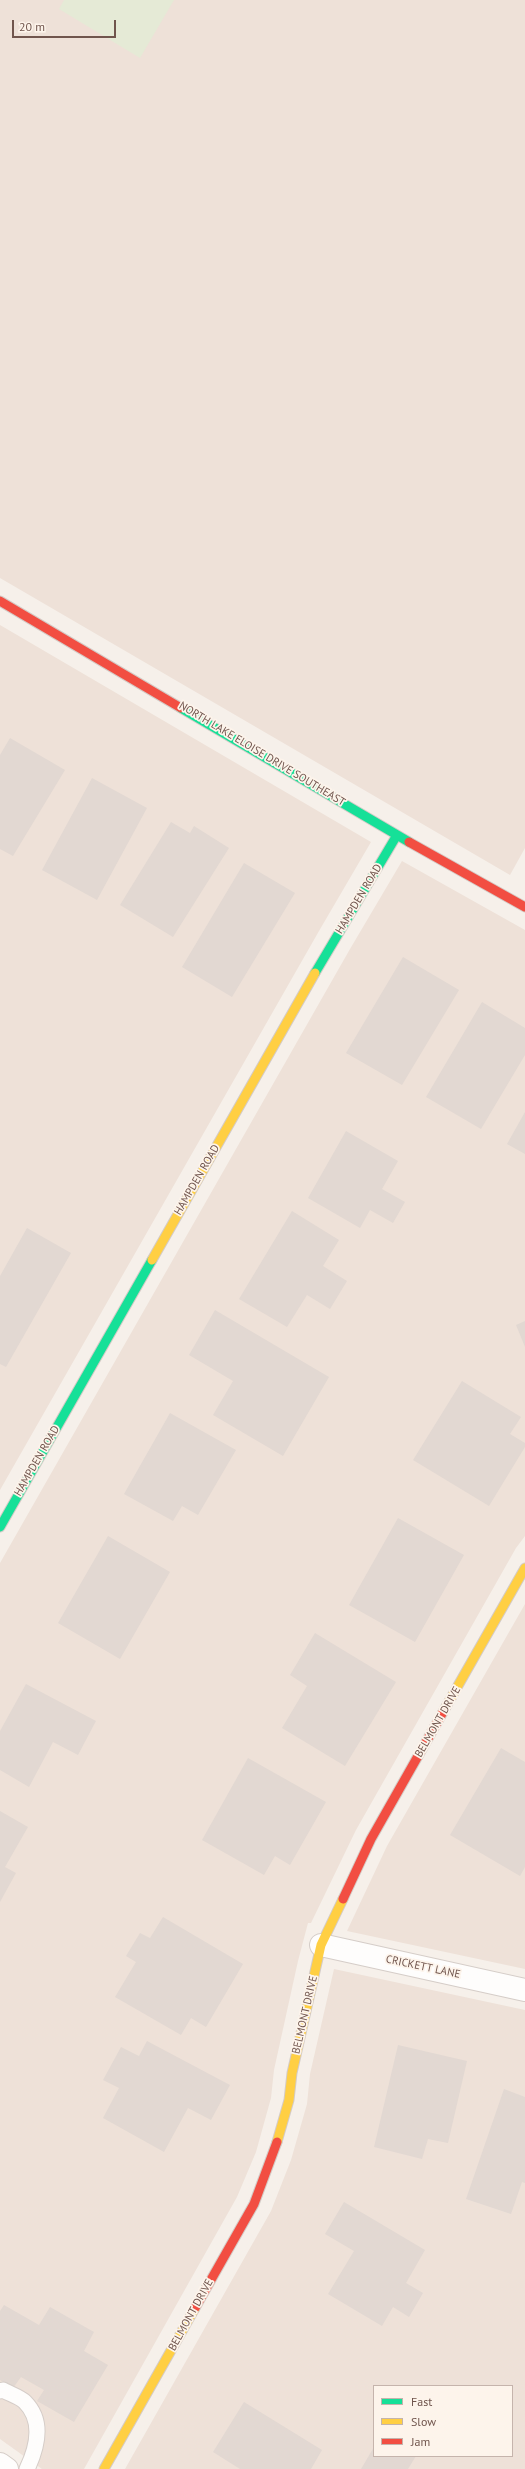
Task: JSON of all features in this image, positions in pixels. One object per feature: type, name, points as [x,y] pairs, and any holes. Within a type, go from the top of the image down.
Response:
[{"type":"street","name":"NORTH LAKE ELOISE DRIVE SOUTHEAST","points":[[0,601],[397,835],[525,907]]},
{"type":"street","name":"HAMPDEN ROAD","points":[[0,1527],[334,940],[397,835]]},
{"type":"street","name":"BELMONT DRIVE","points":[[104,2469],[254,2204],[268,2170],[289,2100],[292,2073],[321,1945],[371,1838],[525,1568]]},
{"type":"street","name":"CRICKETT LANE","points":[[321,1945],[525,1990]]},
{"type":"street","points":[[0,2464],[7,2469]]},
{"type":"lane","points":[[0,2391],[3,2390],[25,2402],[37,2422],[35,2451],[27,2469]]},
{"type":"shaded area","points":[[0,0],[525,0],[525,848],[510,875],[0,578]]},
{"type":"shaded area","points":[[0,625],[371,842],[0,1490]]},
{"type":"shaded area","points":[[402,861],[525,930],[525,1536],[516,1548],[356,1830],[311,1923],[308,1923],[274,2070],[271,2098],[256,2152],[237,2197],[84,2469],[42,2469],[0,2439],[0,1563],[350,949]]},
{"type":"shaded area","points":[[525,1604],[525,1969],[347,1931],[387,1846]]},
{"type":"shaded area","points":[[334,1969],[525,2010],[525,2469],[125,2469],[271,2211],[291,2160],[307,2104],[310,2074]]},
{"type":"green space","points":[[64,0],[174,0],[140,58],[59,9]]},
{"type":"building","points":[[10,738],[65,770],[13,856],[0,849],[0,755]]},
{"type":"building","points":[[92,778],[147,808],[97,900],[42,870]]},
{"type":"building","points":[[171,822],[190,833],[194,826],[229,848],[173,937],[120,905]]},
{"type":"building","points":[[244,863],[295,893],[232,997],[182,967]]},
{"type":"building","points":[[403,957],[459,990],[402,1085],[346,1053]]},
{"type":"building","points":[[482,1002],[525,1028],[525,1055],[481,1129],[426,1097]]},
{"type":"building","points":[[525,1112],[525,1154],[507,1144]]},
{"type":"building","points":[[346,1131],[398,1161],[382,1189],[405,1202],[393,1223],[370,1210],[360,1228],[308,1198]]},
{"type":"building","points":[[292,1211],[339,1240],[323,1266],[347,1281],[330,1309],[307,1295],[287,1327],[239,1299]]},
{"type":"building","points":[[27,1228],[71,1253],[6,1367],[0,1364],[0,1276]]},
{"type":"building","points":[[215,1310],[329,1377],[283,1456],[213,1415],[233,1381],[189,1355]]},
{"type":"building","points":[[525,1321],[525,1347],[516,1325]]},
{"type":"building","points":[[462,1381],[521,1417],[510,1434],[525,1443],[525,1447],[489,1506],[413,1460]]},
{"type":"building","points":[[170,1413],[236,1450],[198,1515],[182,1506],[173,1521],[124,1494]]},
{"type":"building","points":[[398,1518],[464,1555],[415,1642],[349,1605]]},
{"type":"building","points":[[108,1536],[170,1572],[120,1659],[58,1623]]},
{"type":"building","points":[[315,1633],[396,1682],[345,1766],[282,1728],[307,1686],[290,1675]]},
{"type":"building","points":[[26,1684],[96,1721],[78,1755],[53,1742],[29,1787],[0,1770],[0,1731]]},
{"type":"building","points":[[501,1748],[525,1762],[525,1867],[520,1876],[450,1835]]},
{"type":"building","points":[[248,1758],[326,1802],[290,1865],[275,1856],[264,1875],[202,1840]]},
{"type":"building","points":[[0,1811],[28,1827],[5,1867],[16,1873],[0,1902]]},
{"type":"building","points":[[163,1917],[243,1964],[206,2027],[191,2018],[181,2035],[115,1997],[136,1962],[126,1956],[140,1933],[150,1938]]},
{"type":"building","points":[[147,2041],[230,2085],[211,2120],[188,2108],[164,2152],[103,2118],[119,2088],[103,2080],[121,2047],[139,2056]]},
{"type":"building","points":[[398,2045],[467,2061],[448,2143],[428,2139],[422,2159],[374,2147]]},
{"type":"building","points":[[504,2089],[525,2097],[525,2183],[522,2182],[511,2214],[466,2199]]},
{"type":"building","points":[[344,2202],[425,2250],[406,2283],[423,2293],[409,2317],[393,2307],[382,2326],[328,2294],[354,2251],[325,2234]]},
{"type":"building","points":[[4,2305],[39,2325],[50,2307],[94,2332],[84,2351],[108,2365],[74,2422],[37,2401],[44,2390],[21,2377],[13,2388],[0,2380],[0,2311]]},
{"type":"building","points":[[244,2402],[322,2450],[311,2469],[240,2469],[213,2452]]},
{"type":"building","points":[[373,2449],[373,2457],[415,2457],[408,2469],[361,2469]]},
{"type":"traffic: fast","points":[[181,708],[409,842]]},
{"type":"traffic: fast","points":[[315,973],[397,835]]},
{"type":"traffic: fast","points":[[0,1527],[152,1260]]},
{"type":"traffic: slow","points":[[152,1260],[315,973]]},
{"type":"traffic: slow","points":[[443,1712],[525,1568]]},
{"type":"traffic: slow","points":[[277,2142],[289,2100],[292,2073],[321,1945],[343,1899]]},
{"type":"traffic: slow","points":[[104,2469],[195,2308]]},
{"type":"traffic: jam","points":[[0,601],[181,708]]},
{"type":"traffic: jam","points":[[409,842],[525,907]]},
{"type":"traffic: jam","points":[[343,1899],[371,1839],[443,1712]]},
{"type":"traffic: jam","points":[[195,2308],[254,2204],[277,2142]]}]
